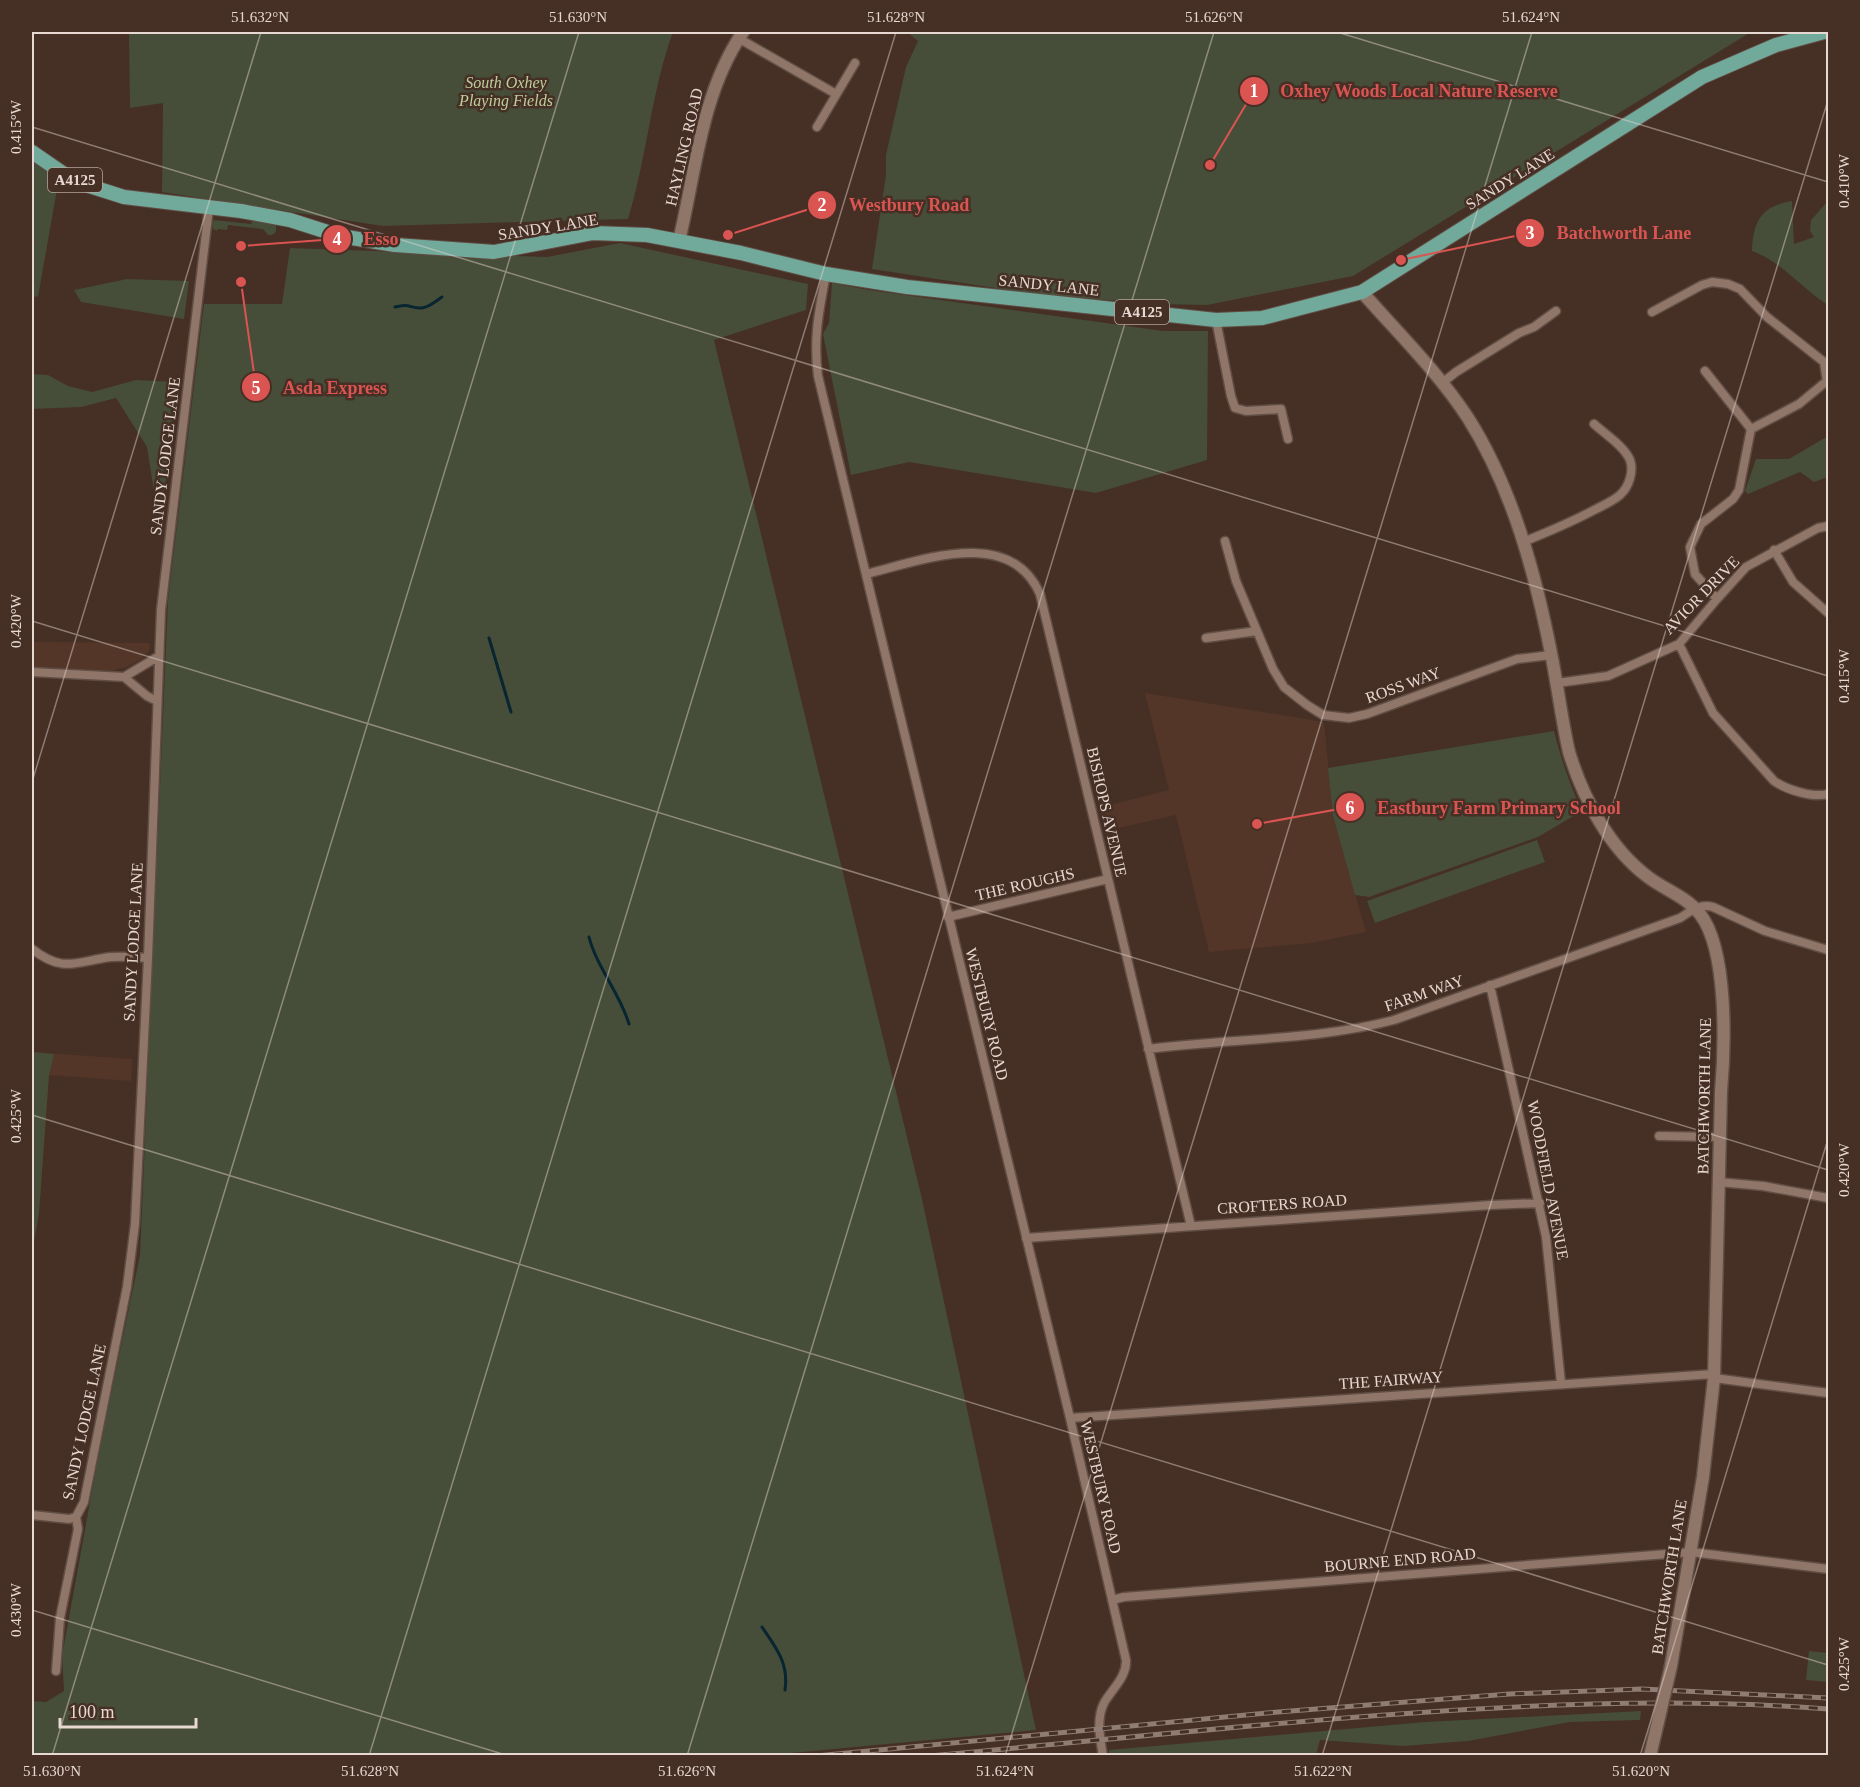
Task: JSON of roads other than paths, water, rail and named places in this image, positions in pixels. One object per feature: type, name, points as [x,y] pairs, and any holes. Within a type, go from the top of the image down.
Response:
[{"type":"main road","name":"SANDY LANE","points":[[209,208],[280,218],[340,236],[395,245],[472,251],[494,252],[593,233],[647,235],[741,253],[826,274],[907,287],[1216,320],[1262,318],[1362,292],[1702,77],[1776,45],[1824,32]]},
{"type":"main road","name":"A4125","points":[[32,152],[64,174],[98,190],[124,197],[209,208]]},
{"type":"street","points":[[741,35],[836,94]]},
{"type":"street","name":"HAYLING ROAD","points":[[679,241],[704,120],[720,75],[741,35]]},
{"type":"street","points":[[817,127],[855,63]]},
{"type":"street","name":"SANDY LODGE LANE","points":[[56,1671],[60,1618],[78,1529],[76,1517],[84,1502],[132,1256],[148,958],[161,610],[209,208]]},
{"type":"street","name":"WESTBURY ROAD","points":[[826,274],[817,320],[815,351],[818,376],[1070,1418],[1126,1665],[1122,1676],[1104,1703],[1099,1722],[1102,1755]]},
{"type":"street","points":[[1652,312],[1702,285],[1712,282],[1728,284],[1740,289],[1767,317],[1826,362],[1824,376],[1828,381],[1799,404],[1751,429]]},
{"type":"street","name":"BATCHWORTH LANE","points":[[1362,292],[1442,383],[1479,437],[1498,476],[1523,542],[1538,591],[1569,752],[1581,788],[1595,813],[1622,851],[1643,873],[1695,908],[1706,923],[1715,947],[1725,1053],[1719,1137],[1714,1376],[1703,1477],[1691,1552],[1671,1666],[1650,1755]]},
{"type":"street","points":[[1442,383],[1556,311]]},
{"type":"street","points":[[1216,320],[1235,408],[1246,411],[1281,409],[1288,439]]},
{"type":"street","points":[[1705,371],[1751,429],[1739,490],[1733,499],[1701,524],[1690,547],[1695,574],[1717,599]]},
{"type":"street","points":[[1523,542],[1571,522],[1601,506],[1621,494],[1627,486],[1631,468],[1627,456],[1594,424]]},
{"type":"street","name":"AVIOR DRIVE","points":[[1557,683],[1618,673],[1679,644],[1746,567],[1818,528],[1828,526]]},
{"type":"street","name":"ROSS WAY","points":[[1225,541],[1236,581],[1278,679],[1284,687],[1316,711],[1329,716],[1349,718],[1367,714],[1516,659],[1551,655]]},
{"type":"street","points":[[1774,550],[1793,582],[1828,613]]},
{"type":"street","name":"BISHOPS AVENUE","points":[[866,574],[967,552],[979,552],[1015,563],[1027,572],[1040,594],[1191,1226]]},
{"type":"street","points":[[1206,638],[1257,631]]},
{"type":"street","points":[[1679,644],[1713,713],[1774,781],[1786,788],[1806,793],[1828,794]]},
{"type":"street","points":[[32,672],[124,677],[159,656]]},
{"type":"street","points":[[124,677],[147,696],[157,701]]},
{"type":"street","name":"THE ROUGHS","points":[[948,917],[1108,879]]},
{"type":"street","points":[[1695,908],[1708,906],[1765,931],[1828,950]]},
{"type":"street","name":"FARM WAY","points":[[1148,1049],[1312,1035],[1394,1020],[1680,918],[1695,908]]},
{"type":"street","points":[[32,949],[47,958],[75,965],[124,956],[148,958]]},
{"type":"street","name":"WOODFIELD AVENUE","points":[[1490,985],[1540,1203],[1552,1281],[1561,1383]]},
{"type":"street","points":[[1659,1136],[1719,1137]]},
{"type":"street","points":[[1719,1182],[1763,1186],[1828,1198]]},
{"type":"street","name":"CROFTERS ROAD","points":[[1026,1238],[1540,1203]]},
{"type":"street","name":"THE FAIRWAY","points":[[1070,1418],[1561,1383],[1714,1376],[1828,1393]]},
{"type":"street","points":[[32,1515],[69,1519],[76,1517]]},
{"type":"street","name":"BOURNE END ROAD","points":[[1112,1600],[1124,1597],[1691,1552],[1828,1569]]},
{"type":"waterway","points":[[395,307],[423,308],[442,297]]},
{"type":"waterway","points":[[489,638],[511,712]]},
{"type":"waterway","points":[[589,937],[597,959],[629,1024]]},
{"type":"waterway","points":[[762,1627],[783,1664],[785,1690]]},
{"type":"waterway","points":[[1154,1756],[1159,1755]]},
{"type":"railway","points":[[816,1756],[1278,1712],[1509,1694],[1642,1689],[1828,1698]]},
{"type":"railway","points":[[929,1756],[1251,1726],[1475,1709],[1651,1703],[1710,1703],[1828,1709]]},
{"type":"place","name":"Oxhey Woods Local Nature Reserve","points":[[1210,165]]},
{"type":"place","name":"Westbury Road","points":[[728,235]]},
{"type":"place","name":"Esso","points":[[241,246]]},
{"type":"place","name":"Batchworth Lane","points":[[1401,260]]},
{"type":"place","name":"Asda Express","points":[[241,282]]},
{"type":"place","name":"Eastbury Farm Primary School","points":[[1257,824]]},
{"type":"park label","name":"South Oxhey Playing Fields","points":[[506,91]]}]
